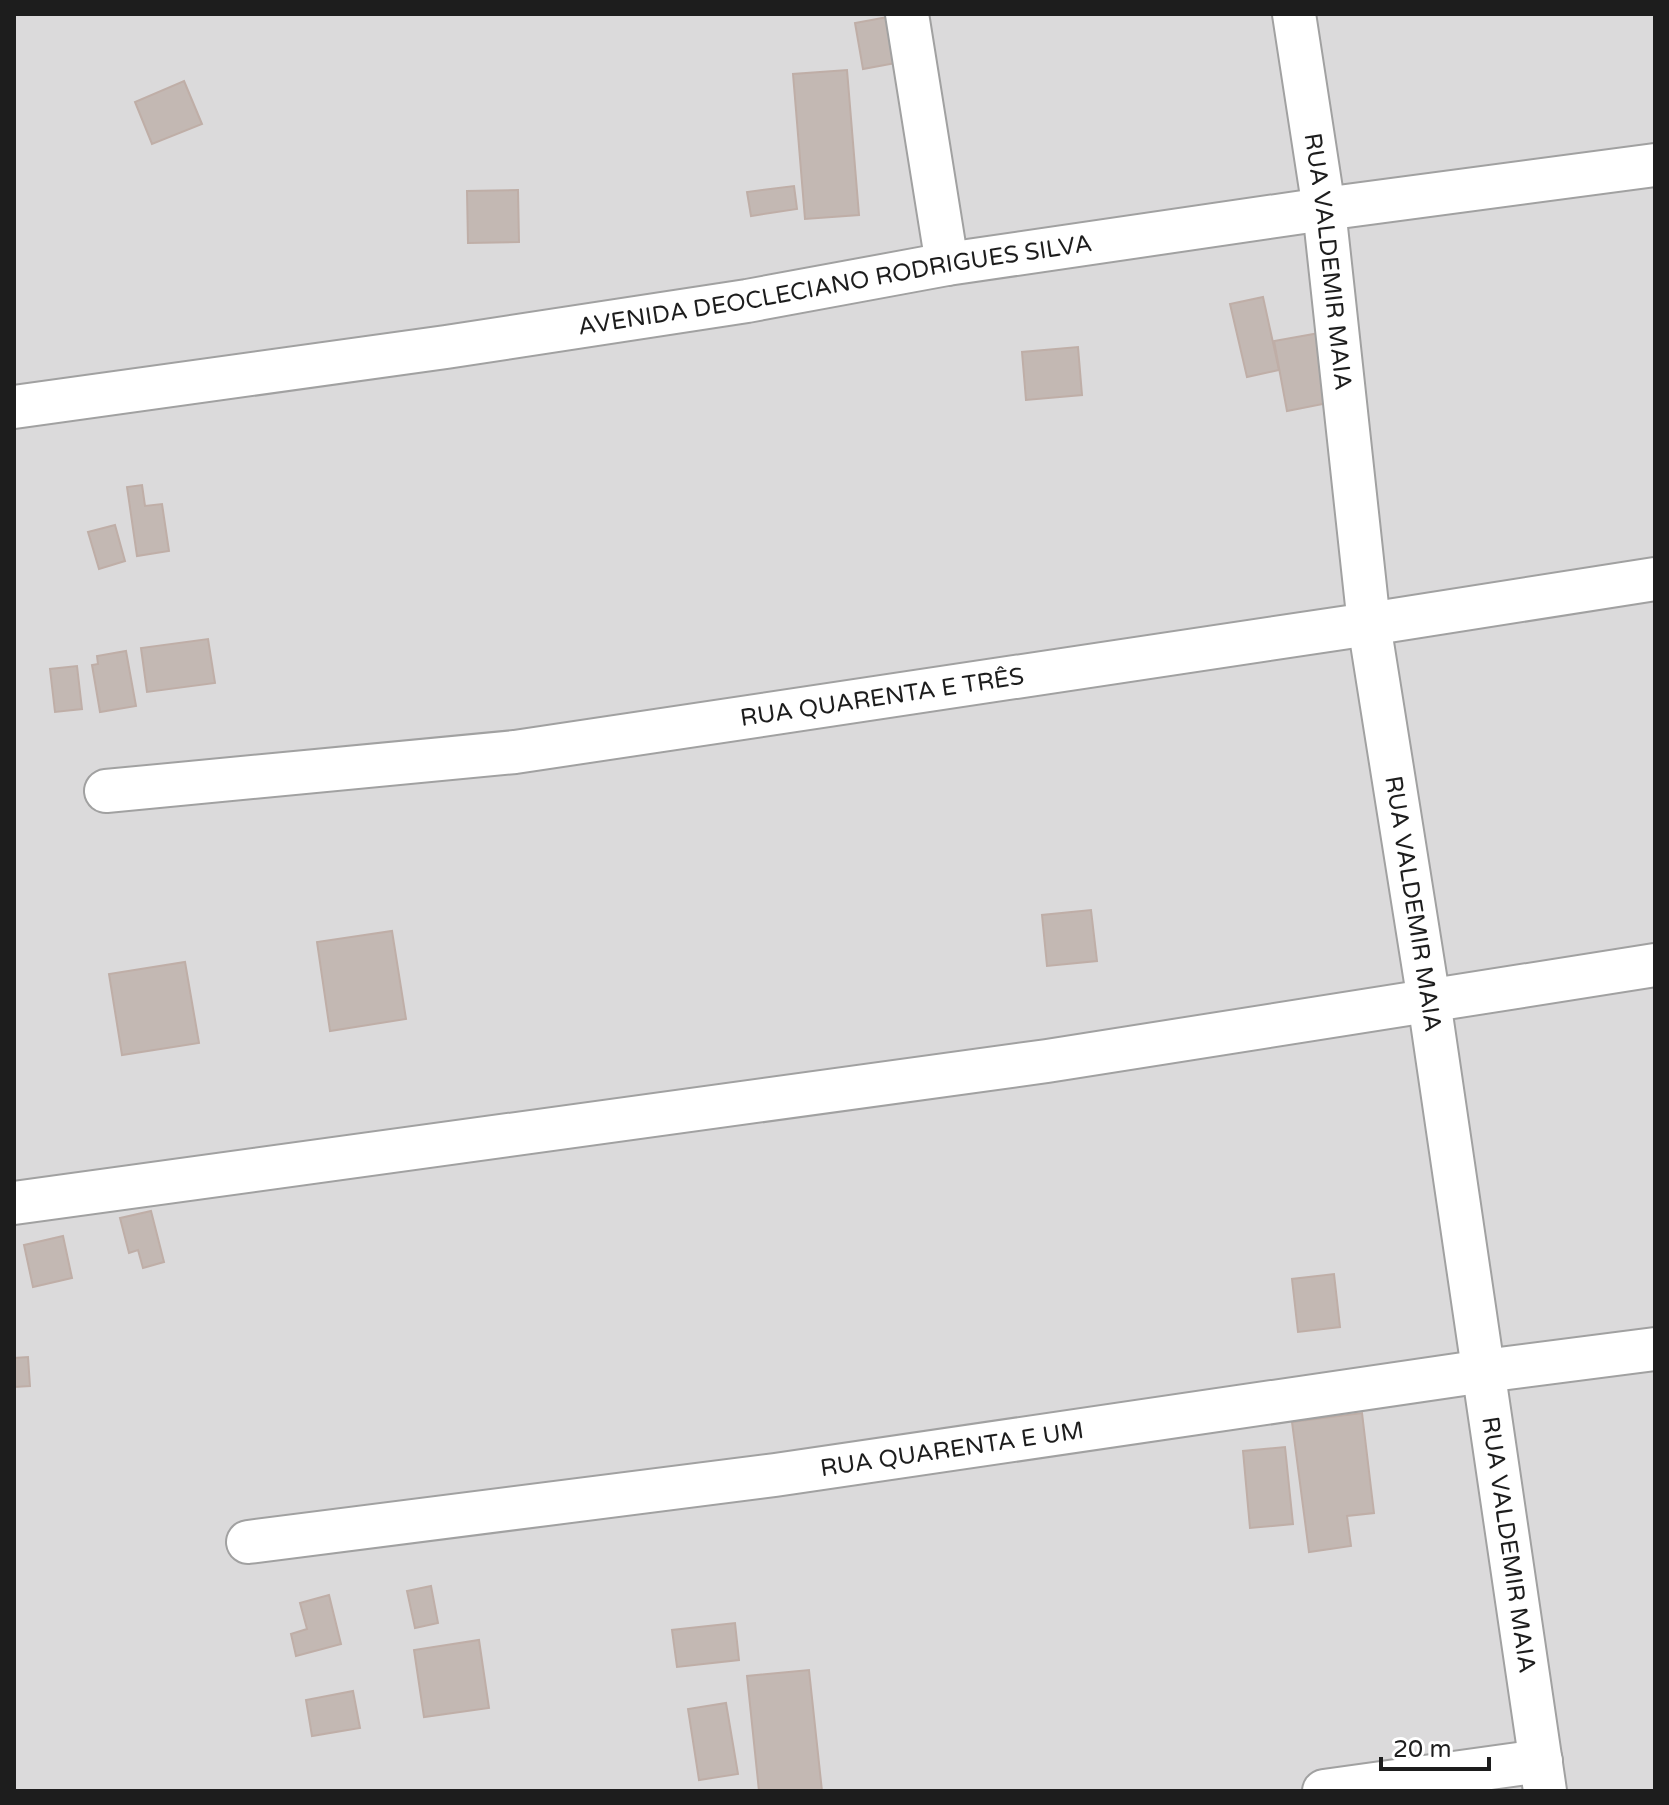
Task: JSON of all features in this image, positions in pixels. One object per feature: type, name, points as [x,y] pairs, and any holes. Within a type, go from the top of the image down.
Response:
[{"type":"street","points":[[907,14],[947,264]]},
{"type":"street","name":"RUA VALDEMIR MAIA","points":[[1294,14],[1324,209],[1369,624],[1429,1001],[1543,1776]]},
{"type":"street","name":"AVENIDA DEOCLECIANO RODRIGUES SILVA","points":[[14,407],[732,304],[947,264],[1655,165]]},
{"type":"street","name":"RUA QUARENTA E TRÊS","points":[[106,791],[515,752],[1655,579]]},
{"type":"street","points":[[14,1203],[1047,1061],[1655,965]]},
{"type":"street","name":"RUA QUARENTA E UM","points":[[248,1542],[775,1475],[1484,1371],[1655,1349]]},
{"type":"street","points":[[1324,1791],[1543,1776]]},
{"type":"shaded area","points":[[14,14],[1655,14],[1655,1791],[14,1791]]},
{"type":"building","points":[[904,14],[912,60],[863,69],[855,23]]},
{"type":"building","points":[[847,70],[859,215],[805,219],[793,74]]},
{"type":"building","points":[[184,81],[202,124],[152,144],[135,102]]},
{"type":"building","points":[[794,186],[797,209],[751,216],[747,192]]},
{"type":"building","points":[[518,190],[519,242],[468,243],[467,191]]},
{"type":"building","points":[[1263,297],[1279,370],[1247,377],[1230,304]]},
{"type":"building","points":[[1325,332],[1338,401],[1287,411],[1274,341]]},
{"type":"building","points":[[1078,347],[1082,395],[1026,400],[1022,352]]},
{"type":"building","points":[[142,485],[145,506],[162,504],[169,551],[137,556],[127,487]]},
{"type":"building","points":[[115,525],[125,561],[99,569],[88,532]]},
{"type":"building","points":[[208,639],[215,683],[147,692],[141,648]]},
{"type":"building","points":[[126,651],[136,706],[100,712],[92,665],[98,664],[97,656]]},
{"type":"building","points":[[77,666],[82,709],[55,712],[50,669]]},
{"type":"building","points":[[1091,910],[1097,961],[1047,966],[1042,915]]},
{"type":"building","points":[[392,931],[406,1019],[330,1031],[317,942]]},
{"type":"building","points":[[185,962],[199,1043],[122,1055],[109,974]]},
{"type":"building","points":[[151,1211],[164,1262],[143,1268],[138,1250],[129,1253],[120,1218]]},
{"type":"building","points":[[63,1236],[72,1278],[33,1287],[24,1245]]},
{"type":"building","points":[[1334,1274],[1340,1327],[1298,1332],[1292,1279]]},
{"type":"building","points":[[28,1357],[30,1386],[14,1387],[14,1358]]},
{"type":"building","points":[[1362,1413],[1374,1513],[1347,1516],[1351,1546],[1309,1552],[1292,1422]]},
{"type":"building","points":[[1285,1447],[1293,1524],[1250,1528],[1243,1451]]},
{"type":"building","points":[[431,1586],[438,1623],[415,1628],[407,1591]]},
{"type":"building","points":[[329,1595],[341,1644],[296,1656],[291,1634],[307,1629],[300,1603]]},
{"type":"building","points":[[735,1623],[739,1660],[677,1667],[672,1630]]},
{"type":"building","points":[[479,1640],[489,1708],[424,1717],[414,1650]]},
{"type":"building","points":[[809,1670],[822,1791],[759,1791],[747,1676]]},
{"type":"building","points":[[353,1691],[360,1728],[312,1736],[306,1700]]},
{"type":"building","points":[[726,1703],[738,1774],[699,1780],[688,1709]]}]
